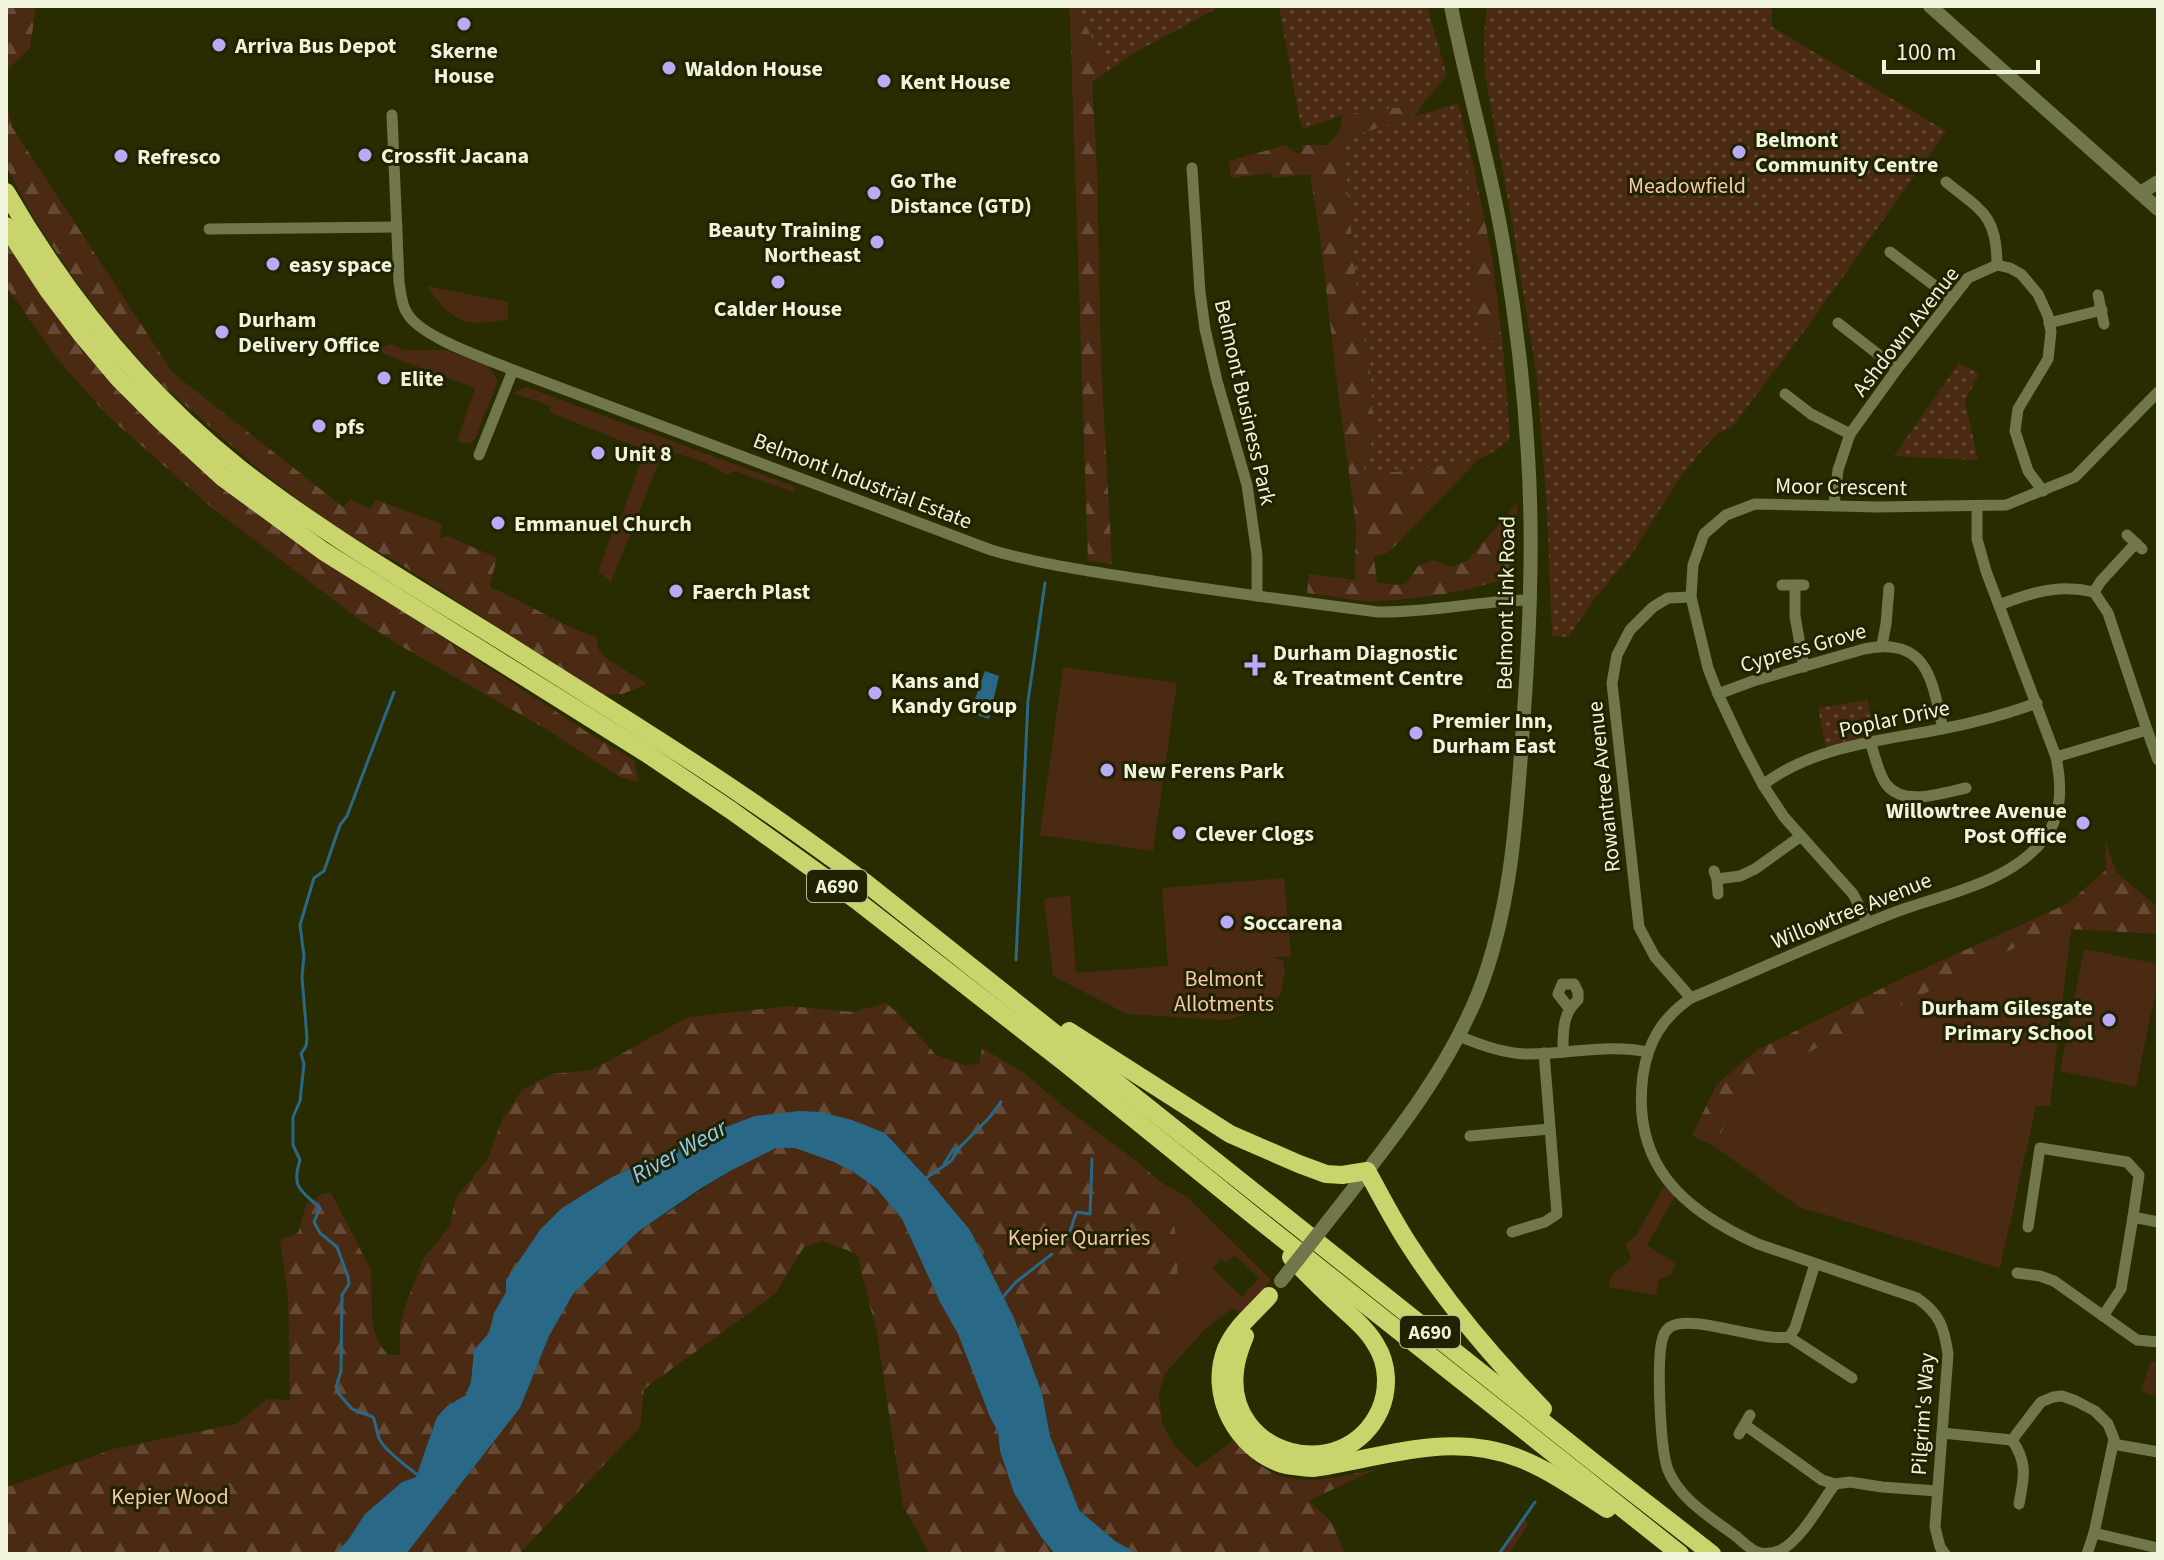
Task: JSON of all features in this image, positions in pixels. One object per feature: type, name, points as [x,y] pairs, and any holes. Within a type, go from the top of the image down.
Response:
[{"type":"highway","name":"A690","points":[[6,192],[53,267],[96,324],[171,407],[239,467],[345,542],[741,794],[866,883],[1712,1554]]},
{"type":"highway","name":"A690","points":[[6,226],[48,290],[119,379],[222,477],[323,551],[646,753],[856,900],[1679,1553]]},
{"type":"highway","points":[[957,955],[1230,1134],[1326,1174],[1367,1171],[1409,1245],[1440,1291],[1509,1375],[1596,1464]]},
{"type":"highway","points":[[1254,1216],[1310,1278],[1365,1329],[1376,1345],[1384,1363],[1386,1382],[1383,1402],[1362,1435],[1346,1447],[1327,1454],[1307,1456],[1287,1452],[1269,1443],[1254,1430],[1242,1413],[1234,1374],[1238,1355],[1256,1312]]},
{"type":"highway","points":[[1275,1289],[1239,1327],[1228,1346],[1220,1378],[1228,1414],[1249,1444],[1263,1454],[1280,1463],[1313,1468],[1436,1446],[1479,1447],[1540,1468],[1679,1553]]},
{"type":"street","name":"Belmont Link Road","points":[[1275,1289],[1419,1103],[1459,1036],[1489,963],[1504,910],[1508,881],[1520,771],[1529,600],[1529,465],[1519,350],[1502,237],[1451,6]]},
{"type":"street","points":[[1930,6],[2158,209]]},
{"type":"street","name":"Belmont Industrial Estate","points":[[392,115],[402,302],[415,324],[435,337],[513,370],[991,550],[1069,568],[1378,612],[1400,613],[1529,600]]},
{"type":"street","name":"Belmont Business Park","points":[[1192,168],[1205,329],[1247,485],[1257,555],[1257,596]]},
{"type":"street","points":[[1946,182],[1992,223],[1997,242],[1997,265],[2021,274],[2038,294],[2049,323],[2048,359],[2018,409],[2015,431],[2028,471],[2043,491]]},
{"type":"street","points":[[2140,193],[2158,182]]},
{"type":"street","points":[[209,229],[397,227]]},
{"type":"street","points":[[1890,252],[1951,298]]},
{"type":"street","name":"Ashdown Avenue","points":[[1834,505],[1838,470],[1850,434],[1968,278],[1997,265]]},
{"type":"street","points":[[2098,295],[2104,324]]},
{"type":"street","points":[[2049,323],[2102,310]]},
{"type":"street","points":[[1838,323],[1897,369]]},
{"type":"street","points":[[479,455],[513,370]]},
{"type":"street","points":[[1785,394],[1811,414],[1850,434]]},
{"type":"street","name":"Moor Crescent","points":[[1868,923],[1853,894],[1784,817],[1763,785],[1718,694],[1708,668],[1691,597],[1693,565],[1704,534],[1726,515],[1755,504],[2006,505],[2075,477],[2155,400]]},
{"type":"street","name":"Willowtree Avenue","points":[[1815,1264],[1733,1233],[1683,1197],[1663,1174],[1652,1157],[1642,1114],[1642,1085],[1648,1052],[1667,1018],[1691,998],[1868,923],[1996,876],[2016,866],[2033,852],[2056,820],[2060,776],[2056,757],[1977,539],[1977,506]]},
{"type":"street","points":[[2094,592],[2135,542]]},
{"type":"street","points":[[1782,585],[1800,585],[1797,630],[1804,667]]},
{"type":"street","points":[[1882,645],[1889,588]]},
{"type":"street","points":[[1999,605],[2050,588],[2094,592],[2108,613],[2158,760]]},
{"type":"street","name":"Rowantree Avenue","points":[[1691,597],[1668,598],[1653,607],[1630,630],[1617,655],[1612,683],[1639,927],[1655,957],[1691,998]]},
{"type":"street","name":"Cypress Grove","points":[[1718,694],[1753,681],[1882,645],[1903,648],[1924,664],[1943,729]]},
{"type":"street","name":"Poplar Drive","points":[[1763,785],[1794,766],[1827,753],[1943,729],[2037,703]]},
{"type":"street","points":[[2056,757],[2147,730]]},
{"type":"street","points":[[1870,742],[1884,782],[1893,792],[1906,797],[1966,788]]},
{"type":"street","points":[[1718,894],[1715,875],[1740,876],[1801,836]]},
{"type":"street","points":[[1563,1052],[1562,1032],[1569,1008]]},
{"type":"street","points":[[1459,1036],[1507,1052],[1634,1048],[1648,1052]]},
{"type":"street","points":[[1512,1232],[1545,1222],[1557,1214],[1544,1053]]},
{"type":"street","points":[[1470,1136],[1550,1129]]},
{"type":"street","points":[[2028,1227],[2040,1148],[2127,1162],[2139,1175],[2121,1289],[2103,1316]]},
{"type":"street","points":[[2133,1217],[2158,1222]]},
{"type":"street","points":[[1789,1337],[1795,1328],[1815,1264]]},
{"type":"street","name":"Pilgrim's Way","points":[[1815,1264],[1917,1298],[1930,1307],[1945,1333],[1948,1354],[1935,1527],[1945,1554]]},
{"type":"street","points":[[2017,1273],[2054,1281],[2137,1340],[2158,1342]]},
{"type":"street","points":[[1835,1484],[1793,1541],[1779,1552],[1757,1552],[1696,1506],[1669,1472],[1662,1445],[1660,1352],[1663,1334],[1672,1326],[1688,1322],[1779,1339],[1789,1337],[1852,1378]]},
{"type":"street","points":[[2012,1440],[2041,1402],[2053,1397],[2062,1396],[2095,1411],[2108,1424],[2114,1439],[2087,1554]]},
{"type":"street","points":[[1745,1425],[1822,1480],[1835,1484],[1850,1482],[1937,1491]]},
{"type":"street","points":[[1942,1433],[2012,1440]]},
{"type":"street","points":[[2012,1440],[2024,1468],[2019,1504]]},
{"type":"street","points":[[2113,1444],[2158,1452]]},
{"type":"street","points":[[2094,1533],[2158,1548]]},
{"type":"green space","points":[[6,6],[36,6],[30,48],[6,71]]},
{"type":"green space","points":[[1069,6],[1221,6],[1134,53],[1108,71],[1084,21],[1070,16]]},
{"type":"green space","points":[[1279,6],[1427,6],[1447,76],[1426,100],[1407,106],[1343,115],[1303,129]]},
{"type":"green space","name":"Meadowfield","points":[[1487,6],[1771,6],[1772,27],[1946,131],[1732,427],[1717,433],[1683,473],[1631,555],[1568,637],[1552,636],[1537,378],[1485,74]]},
{"type":"green space","points":[[1070,16],[1084,21],[1108,71],[1092,82],[1101,364],[1112,564],[1088,561]]},
{"type":"green space","points":[[1426,100],[1414,117],[1347,135],[1343,143],[1360,324],[1369,357],[1374,431],[1362,474],[1478,460],[1389,552],[1374,557],[1377,583],[1407,583],[1418,566],[1434,560],[1451,567],[1467,561],[1517,503],[1516,561],[1511,575],[1480,586],[1438,595],[1363,601],[1307,593],[1309,574],[1355,580],[1356,525],[1310,174],[1272,178],[1271,173],[1231,178],[1229,161],[1286,145],[1298,154],[1302,151],[1302,145],[1327,145],[1339,132],[1343,115],[1407,106]]},
{"type":"green space","points":[[6,101],[12,127],[173,373],[343,507],[351,499],[370,509],[376,500],[442,524],[439,539],[448,536],[497,558],[489,587],[596,637],[599,651],[606,658],[647,684],[622,694],[603,695],[400,564],[333,526],[261,471],[162,385],[108,324],[33,217],[6,166]]},
{"type":"green space","points":[[1458,103],[1471,154],[1468,168],[1475,315],[1485,337],[1503,347],[1510,439],[1478,460],[1362,475],[1374,431],[1369,357],[1360,324],[1343,143],[1347,135]]},
{"type":"green space","points":[[1471,154],[1492,256],[1503,347],[1485,337],[1475,315],[1468,168]]},
{"type":"green space","points":[[6,244],[74,337],[304,546],[634,760],[638,782],[618,776],[546,729],[363,622],[212,508],[108,416],[56,357],[6,286]]},
{"type":"green space","points":[[427,286],[508,302],[508,320],[477,323],[461,320],[442,305]]},
{"type":"green space","points":[[392,344],[403,350],[446,350],[489,367],[498,381],[474,441],[467,444],[457,441],[475,388],[381,352],[381,347]]},
{"type":"green space","points":[[1959,363],[1979,374],[1965,401],[1978,460],[1894,456]]},
{"type":"green space","points":[[526,387],[793,486],[796,493],[735,471],[727,475],[706,463],[664,449],[611,582],[598,572],[645,450],[549,412],[551,406],[512,393]]},
{"type":"green space","name":"New Ferens Park","points":[[1063,667],[1177,683],[1153,851],[1040,835]]},
{"type":"green space","points":[[1867,700],[1876,741],[1827,753],[1818,708]]},
{"type":"green space","points":[[2105,840],[2116,872],[2158,908],[2158,934],[2071,929],[2038,936],[1801,1056],[1731,1110],[1715,1147],[1692,1135],[1717,1084],[1757,1050],[1903,978],[2067,904],[2106,870]]},
{"type":"green space","name":"Belmont Allotments","points":[[1284,878],[1291,956],[1270,958],[1283,960],[1285,974],[1280,996],[1255,1011],[1227,1020],[1127,1014],[1053,976],[1044,899],[1070,895],[1076,973],[1168,966],[1162,888]]},
{"type":"green space","points":[[2071,929],[2050,1106],[2036,1106],[2000,1268],[1799,1207],[1715,1147],[1731,1110],[1801,1056],[2038,936]]},
{"type":"green space","points":[[2084,949],[2158,964],[2158,980],[2136,1087],[2060,1071]]},
{"type":"green space","points":[[886,1003],[936,1055],[965,1065],[979,1064],[982,1048],[1025,1074],[1162,1183],[1170,1200],[1177,1243],[1178,1292],[1157,1340],[1164,1375],[1159,1395],[1162,1423],[1174,1445],[1197,1468],[1233,1440],[1261,1466],[1283,1477],[1323,1479],[1376,1469],[1308,1501],[1331,1521],[1345,1554],[1138,1554],[1115,1541],[1079,1510],[1050,1436],[1042,1393],[1014,1318],[970,1229],[885,1133],[697,1138],[612,1177],[506,1292],[494,1313],[489,1333],[474,1350],[471,1382],[466,1395],[447,1406],[437,1417],[416,1477],[402,1482],[365,1514],[335,1554],[6,1554],[6,1486],[113,1449],[236,1424],[267,1399],[290,1400],[288,1297],[280,1240],[298,1233],[307,1202],[323,1193],[331,1193],[371,1270],[372,1323],[379,1344],[388,1355],[400,1355],[400,1326],[422,1261],[449,1227],[456,1198],[487,1160],[503,1118],[522,1090],[552,1074],[592,1070],[688,1017],[789,1006],[853,1012]]},
{"type":"green space","points":[[776,1148],[795,1148],[855,1173],[877,1189],[902,1219],[958,1334],[998,1432],[1000,1451],[1041,1537],[1055,1554],[930,1554],[903,1506],[877,1334],[857,1254],[823,1241],[804,1247],[775,1294],[644,1389],[640,1427],[519,1554],[406,1554],[520,1408],[549,1336],[573,1294],[639,1231],[732,1170]]},
{"type":"green space","points":[[1162,1183],[1187,1197],[1271,1280],[1243,1316],[1233,1308],[1204,1330],[1164,1375],[1157,1340],[1178,1292],[1177,1243],[1170,1200]],"holes":[[[1234,1255],[1259,1278],[1242,1297],[1212,1268],[1221,1259],[1226,1263]]]},
{"type":"green space","points":[[1665,1185],[1675,1196],[1647,1245],[1675,1263],[1672,1274],[1659,1279],[1656,1295],[1609,1287],[1612,1275],[1631,1258],[1626,1244],[1635,1237]]},
{"type":"green space","points":[[2151,1361],[2158,1362],[2158,1397],[2141,1391]]},
{"type":"green space","points":[[1524,1518],[1528,1524],[1509,1554],[1499,1554]]},
{"type":"water","points":[[985,671],[999,676],[989,719],[970,713]]},
{"type":"water","name":"River Wear","points":[[821,1112],[885,1133],[970,1230],[1014,1318],[1042,1393],[1050,1436],[1079,1510],[1115,1541],[1138,1554],[1055,1554],[1014,1493],[1000,1451],[998,1432],[958,1334],[902,1219],[877,1189],[855,1173],[795,1148],[776,1148],[700,1189],[639,1231],[573,1294],[549,1336],[520,1408],[406,1554],[335,1554],[365,1514],[402,1482],[416,1477],[437,1417],[447,1406],[466,1395],[471,1382],[474,1350],[489,1333],[494,1313],[506,1292],[506,1280],[540,1230],[562,1208],[612,1177],[697,1138],[755,1116]]},
{"type":"waterway","points":[[1016,960],[1028,701],[1045,583]]},
{"type":"waterway","points":[[394,692],[324,871],[314,878],[300,925],[307,1038],[301,1054],[304,1064],[300,1101],[293,1117],[293,1145],[300,1160],[297,1183],[320,1208],[314,1222],[320,1233],[337,1247],[348,1277],[349,1284],[342,1295],[341,1371],[336,1387],[352,1409],[373,1417],[384,1447],[420,1477]]},
{"type":"waterway","points":[[926,1178],[951,1161],[1001,1102]]},
{"type":"waterway","points":[[944,1164],[953,1150],[960,1147]]},
{"type":"waterway","points":[[1065,1241],[1077,1212],[1090,1214],[1092,1159]]},
{"type":"waterway","points":[[1001,1299],[1016,1282],[1052,1254]]},
{"type":"waterway","points":[[1499,1554],[1535,1502]]},
{"type":"place","name":"Skerne House","points":[[464,24]]},
{"type":"place","name":"Arriva Bus Depot","points":[[219,45]]},
{"type":"place","name":"Waldon House","points":[[669,68]]},
{"type":"place","name":"Kent House","points":[[884,81]]},
{"type":"place","name":"Belmont Community Centre","points":[[1739,152]]},
{"type":"place","name":"Crossfit Jacana","points":[[365,155]]},
{"type":"place","name":"Refresco","points":[[121,156]]},
{"type":"place","name":"Go The Distance (GTD)","points":[[874,193]]},
{"type":"place","name":"Beauty Training Northeast","points":[[877,242]]},
{"type":"place","name":"easy space","points":[[273,264]]},
{"type":"place","name":"Calder House","points":[[778,282]]},
{"type":"place","name":"Durham Delivery Office","points":[[222,332]]},
{"type":"place","name":"Elite","points":[[384,378]]},
{"type":"place","name":"pfs","points":[[319,426]]},
{"type":"place","name":"Unit 8","points":[[598,453]]},
{"type":"place","name":"Emmanuel Church","points":[[498,523]]},
{"type":"place","name":"Faerch Plast","points":[[676,591]]},
{"type":"place","name":"Durham Diagnostic & Treatment Centre","points":[[1255,665]]},
{"type":"place","name":"Kans and Kandy Group","points":[[875,693]]},
{"type":"place","name":"Premier Inn, Durham East","points":[[1416,733]]},
{"type":"place","name":"New Ferens Park","points":[[1107,770]]},
{"type":"place","name":"Willowtree Avenue Post Office","points":[[2083,823]]},
{"type":"place","name":"Clever Clogs","points":[[1179,833]]},
{"type":"place","name":"Soccarena","points":[[1227,922]]},
{"type":"place","name":"Durham Gilesgate Primary School","points":[[2109,1020]]},
{"type":"park label","name":"Kepier Quarries","points":[[1079,1237]]},
{"type":"park label","name":"Kepier Wood","points":[[170,1496]]}]
